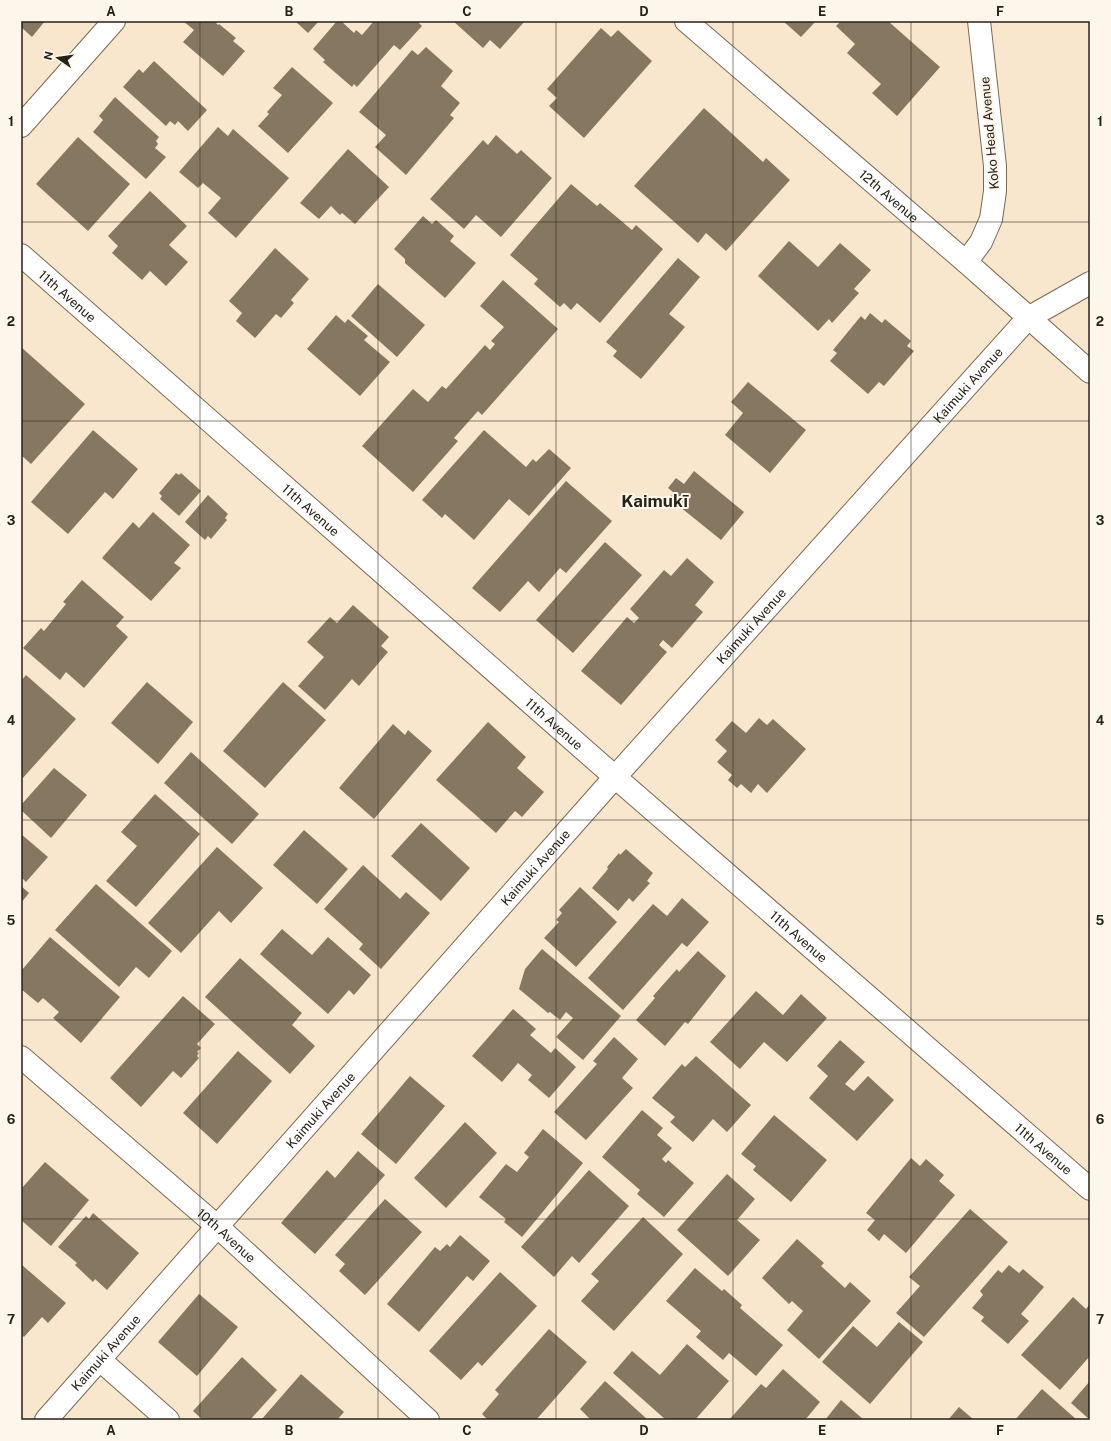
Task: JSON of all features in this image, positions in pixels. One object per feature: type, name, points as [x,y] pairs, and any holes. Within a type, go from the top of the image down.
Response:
[{"type":"street","points":[[21,126],[114,21]]},
{"type":"street","name":"12th Avenue","points":[[686,21],[966,262],[1090,372]]},
{"type":"street","name":"Koko Head Avenue","points":[[966,262],[981,242],[991,219],[995,192],[995,166],[978,21]]},
{"type":"street","name":"11th Avenue","points":[[21,255],[616,778],[1090,1189]]},
{"type":"street","name":"Kaimuki Avenue","points":[[46,1420],[616,778],[1028,318],[1090,283]]},
{"type":"street","name":"10th Avenue","points":[[21,1056],[218,1227],[428,1420]]},
{"type":"street","points":[[100,1360],[168,1420]]},
{"type":"building","points":[[21,21],[45,21],[32,37],[21,27]]},
{"type":"building","points":[[183,21],[218,21],[216,23],[236,38],[233,41],[245,51],[223,76],[183,42],[194,30]]},
{"type":"building","points":[[295,21],[319,21],[308,33]]},
{"type":"building","points":[[337,21],[341,21],[354,33],[356,30],[362,35],[374,21],[417,21],[422,26],[400,50],[394,45],[357,87],[354,84],[352,87],[323,62],[325,60],[313,49]]},
{"type":"building","points":[[453,21],[525,21],[500,49],[490,40],[483,48]]},
{"type":"building","points":[[783,21],[816,21],[801,37]]},
{"type":"building","points":[[841,21],[888,21],[940,67],[897,116],[872,93],[881,84],[847,53],[855,44],[836,26]]},
{"type":"building","points":[[601,28],[611,37],[618,30],[652,61],[584,138],[549,106],[557,98],[547,89]]},
{"type":"building","points":[[426,47],[453,71],[441,86],[460,103],[450,115],[454,118],[406,175],[375,147],[386,135],[359,112],[412,50],[418,55]]},
{"type":"building","points":[[154,61],[207,110],[188,131],[178,121],[175,125],[170,121],[166,126],[123,87],[139,69],[143,73]]},
{"type":"building","points":[[292,67],[333,103],[288,153],[258,126],[269,114],[267,112],[282,95],[273,88]]},
{"type":"building","points":[[115,97],[159,137],[156,141],[158,144],[155,148],[166,157],[146,179],[93,132],[103,120],[99,116]]},
{"type":"building","points":[[704,108],[763,162],[766,158],[790,180],[726,251],[706,233],[698,243],[634,186]]},
{"type":"building","points":[[218,127],[228,136],[233,129],[289,178],[236,238],[208,213],[221,198],[203,183],[198,188],[179,172]]},
{"type":"building","points":[[496,135],[517,154],[521,150],[552,178],[501,237],[476,215],[464,229],[430,199],[483,140],[488,145]]},
{"type":"building","points":[[78,137],[130,184],[88,231],[36,184]]},
{"type":"building","points":[[348,149],[389,187],[355,224],[342,213],[340,215],[331,206],[319,219],[300,203]]},
{"type":"building","points":[[571,184],[597,206],[600,203],[632,230],[636,225],[663,249],[600,323],[577,303],[571,310],[564,303],[560,307],[534,284],[538,279],[510,255]]},
{"type":"building","points":[[150,191],[187,226],[169,245],[188,262],[166,286],[150,271],[142,280],[112,253],[118,246],[108,236]]},
{"type":"building","points":[[423,216],[432,224],[436,220],[454,236],[450,241],[476,263],[445,298],[405,263],[405,259],[394,249]]},
{"type":"building","points":[[789,241],[818,267],[840,243],[871,270],[854,289],[859,293],[832,323],[829,319],[818,331],[758,276]]},
{"type":"building","points":[[275,248],[309,279],[291,300],[294,303],[281,318],[276,314],[255,338],[236,321],[242,313],[229,301]]},
{"type":"building","points":[[678,258],[700,277],[669,314],[685,327],[641,379],[613,356],[617,351],[606,342]]},
{"type":"building","points":[[503,280],[558,329],[482,415],[478,411],[454,438],[458,441],[413,492],[362,446],[413,389],[428,402],[442,386],[446,389],[485,345],[490,350],[495,344],[491,341],[504,327],[480,306]]},
{"type":"building","points":[[378,284],[425,325],[397,357],[351,316]]},
{"type":"building","points":[[870,313],[882,323],[885,319],[911,341],[907,346],[914,351],[884,386],[879,382],[868,394],[830,361],[837,353],[833,350],[861,316],[865,320]]},
{"type":"building","points":[[336,315],[345,323],[348,319],[368,336],[364,340],[390,362],[360,396],[307,349]]},
{"type":"building","points":[[21,347],[85,404],[31,464],[21,455]]},
{"type":"building","points":[[748,382],[806,430],[770,473],[725,435],[743,413],[731,402]]},
{"type":"building","points":[[93,430],[138,469],[113,499],[105,492],[68,534],[31,502]]},
{"type":"building","points":[[484,430],[526,467],[533,459],[536,462],[549,449],[571,468],[529,516],[509,499],[474,540],[445,514],[442,518],[422,500]]},
{"type":"building","points":[[694,471],[744,512],[721,540],[669,498],[674,493],[668,488],[676,478],[684,484]]},
{"type":"building","points":[[176,473],[179,475],[181,473],[201,491],[179,516],[160,499],[162,496],[159,493]]},
{"type":"building","points":[[566,481],[612,521],[566,573],[560,568],[539,592],[528,581],[500,612],[472,588]]},
{"type":"building","points":[[208,495],[228,514],[225,518],[227,520],[211,539],[208,536],[205,540],[185,522]]},
{"type":"building","points":[[153,512],[190,545],[174,563],[181,568],[151,601],[102,558],[133,522],[139,528]]},
{"type":"building","points":[[605,542],[642,575],[573,653],[536,620]]},
{"type":"building","points":[[687,558],[714,582],[695,605],[703,612],[672,648],[663,640],[659,645],[667,652],[621,705],[581,671],[627,617],[634,623],[639,618],[630,609],[664,570],[671,576]]},
{"type":"building","points":[[82,580],[124,617],[116,626],[128,637],[84,688],[66,672],[60,680],[23,648],[41,628],[44,631],[66,604],[63,602]]},
{"type":"building","points":[[353,605],[389,637],[381,646],[388,652],[359,686],[352,679],[325,710],[298,686],[324,657],[307,642],[330,617],[337,623]]},
{"type":"building","points":[[26,675],[76,719],[21,780],[21,681]]},
{"type":"building","points":[[147,682],[193,722],[158,764],[111,723]]},
{"type":"building","points":[[283,682],[326,720],[265,788],[223,751]]},
{"type":"building","points":[[759,718],[767,725],[773,719],[806,749],[767,793],[758,784],[751,793],[741,784],[737,788],[728,780],[732,775],[717,762],[727,751],[715,740],[732,721],[746,733]]},
{"type":"building","points":[[488,722],[526,757],[517,768],[544,792],[522,817],[515,811],[496,833],[436,780]]},
{"type":"building","points":[[393,724],[405,735],[408,730],[432,751],[374,819],[339,788]]},
{"type":"building","points":[[191,752],[259,814],[232,844],[164,783]]},
{"type":"building","points":[[54,768],[87,795],[51,838],[21,810],[21,805]]},
{"type":"building","points":[[155,794],[200,834],[136,907],[106,881],[137,846],[121,832]]},
{"type":"building","points":[[421,823],[470,868],[441,901],[391,856]]},
{"type":"building","points":[[304,830],[348,869],[317,904],[273,865]]},
{"type":"building","points":[[21,834],[48,857],[26,882],[21,877]]},
{"type":"building","points":[[217,847],[263,888],[231,923],[219,911],[181,953],[148,923]]},
{"type":"building","points":[[626,849],[653,873],[647,881],[650,883],[633,902],[629,898],[618,911],[592,888],[619,853],[620,855]]},
{"type":"building","points":[[363,865],[400,899],[406,892],[430,913],[381,969],[359,949],[363,944],[324,909]]},
{"type":"building","points":[[96,884],[172,951],[149,978],[136,967],[119,987],[55,930]]},
{"type":"building","points":[[21,886],[29,893],[21,903]]},
{"type":"building","points":[[580,887],[617,922],[576,967],[544,938],[559,922],[556,920],[562,913],[559,910]]},
{"type":"building","points":[[682,898],[709,922],[687,947],[682,943],[623,1010],[588,978],[653,904],[667,916]]},
{"type":"building","points":[[282,929],[312,955],[328,937],[371,975],[354,995],[349,990],[328,1014],[260,954]]},
{"type":"building","points":[[50,937],[120,997],[81,1043],[53,1018],[59,1012],[43,998],[38,1003],[21,989],[21,971]]},
{"type":"building","points":[[542,949],[621,1016],[583,1060],[556,1037],[573,1018],[566,1012],[560,1020],[550,1012],[548,1013],[519,989],[525,969]]},
{"type":"building","points":[[698,951],[726,976],[688,1024],[685,1022],[665,1046],[636,1020],[655,998],[653,996],[677,969],[679,972]]},
{"type":"building","points":[[240,958],[302,1013],[292,1025],[315,1046],[290,1074],[205,997]]},
{"type":"building","points":[[756,991],[783,1015],[801,994],[827,1018],[787,1062],[764,1042],[740,1069],[710,1042]]},
{"type":"building","points":[[183,996],[215,1024],[197,1044],[201,1048],[197,1052],[199,1053],[197,1056],[199,1058],[181,1078],[173,1071],[141,1107],[110,1078]]},
{"type":"building","points":[[513,1009],[536,1029],[530,1035],[551,1053],[555,1048],[576,1067],[549,1098],[528,1080],[532,1075],[518,1063],[502,1082],[472,1056]]},
{"type":"building","points":[[614,1037],[638,1059],[622,1078],[633,1088],[586,1140],[554,1112],[597,1064],[593,1061]]},
{"type":"building","points":[[840,1040],[865,1062],[845,1084],[854,1091],[868,1076],[894,1100],[857,1141],[809,1098],[828,1076],[817,1066]]},
{"type":"building","points":[[238,1051],[272,1081],[217,1144],[183,1113]]},
{"type":"building","points":[[696,1056],[751,1105],[727,1132],[713,1119],[693,1142],[670,1122],[675,1117],[652,1098],[682,1064],[685,1067]]},
{"type":"building","points":[[410,1076],[445,1106],[396,1164],[361,1134]]},
{"type":"building","points":[[642,1110],[663,1128],[657,1135],[672,1148],[662,1159],[666,1163],[668,1160],[694,1183],[664,1217],[637,1194],[640,1190],[602,1157]]},
{"type":"building","points":[[774,1115],[827,1160],[791,1202],[753,1170],[756,1166],[741,1154]]},
{"type":"building","points":[[465,1122],[497,1153],[446,1208],[414,1178]]},
{"type":"building","points":[[543,1129],[583,1163],[522,1237],[504,1222],[506,1219],[479,1197],[506,1164],[517,1172],[529,1157],[524,1153]]},
{"type":"building","points":[[358,1151],[385,1175],[315,1254],[281,1223],[327,1170],[335,1178]]},
{"type":"building","points":[[911,1158],[920,1166],[926,1159],[944,1175],[939,1181],[955,1195],[906,1253],[884,1234],[879,1241],[867,1230],[875,1220],[866,1213]]},
{"type":"building","points":[[45,1162],[89,1200],[51,1246],[21,1220],[21,1189]]},
{"type":"building","points":[[589,1170],[629,1206],[579,1263],[572,1256],[554,1277],[521,1247]]},
{"type":"building","points":[[727,1174],[755,1199],[737,1220],[760,1240],[728,1276],[677,1230]]},
{"type":"building","points":[[385,1199],[422,1232],[365,1295],[339,1271],[345,1264],[335,1255]]},
{"type":"building","points":[[970,1209],[1008,1242],[924,1337],[896,1313],[920,1286],[909,1277]]},
{"type":"building","points":[[93,1213],[139,1253],[107,1290],[95,1279],[93,1282],[75,1265],[77,1263],[58,1247],[86,1216],[89,1219]]},
{"type":"building","points":[[643,1217],[683,1254],[614,1331],[581,1301],[599,1281],[591,1274]]},
{"type":"building","points":[[460,1235],[490,1261],[473,1281],[467,1276],[419,1332],[387,1304],[435,1247],[440,1251],[447,1244],[450,1247]]},
{"type":"building","points":[[797,1239],[824,1263],[821,1266],[845,1288],[850,1282],[871,1301],[819,1359],[787,1330],[803,1311],[792,1301],[789,1304],[762,1278]]},
{"type":"building","points":[[22,1265],[66,1303],[48,1323],[42,1317],[24,1337],[21,1334]]},
{"type":"building","points":[[1009,1265],[1019,1273],[1023,1269],[1044,1287],[1021,1314],[1029,1321],[1008,1344],[981,1321],[984,1317],[972,1308],[983,1295],[980,1291],[998,1270],[1002,1273]]},
{"type":"building","points":[[695,1268],[722,1291],[724,1289],[742,1305],[740,1308],[783,1345],[756,1376],[729,1353],[723,1360],[696,1337],[701,1331],[666,1301]]},
{"type":"building","points":[[500,1272],[537,1306],[482,1366],[478,1362],[461,1380],[429,1351]]},
{"type":"building","points":[[199,1294],[238,1327],[197,1376],[158,1342]]},
{"type":"building","points":[[1073,1297],[1086,1309],[1090,1304],[1090,1356],[1060,1390],[1021,1355]]},
{"type":"building","points":[[899,1322],[923,1342],[870,1404],[822,1362],[853,1326],[877,1347]]},
{"type":"building","points":[[549,1329],[587,1362],[536,1420],[488,1420],[482,1414],[499,1394],[495,1390]]},
{"type":"building","points":[[687,1344],[729,1381],[695,1420],[666,1420],[613,1373],[632,1351],[660,1375]]},
{"type":"building","points":[[242,1357],[277,1390],[250,1420],[203,1420],[193,1411]]},
{"type":"building","points":[[783,1369],[820,1402],[805,1420],[729,1420],[761,1384],[766,1388]]},
{"type":"building","points":[[301,1374],[344,1412],[337,1420],[261,1420]]},
{"type":"building","points":[[605,1381],[648,1420],[591,1420],[580,1409]]},
{"type":"building","points":[[1090,1381],[1090,1420],[1071,1403]]},
{"type":"building","points":[[1042,1389],[1077,1420],[1015,1420]]},
{"type":"building","points":[[841,1400],[864,1420],[825,1420]]},
{"type":"building","points":[[959,1407],[974,1420],[948,1420]]},
{"type":"district","name":"Kaimukī","points":[[655,501]]}]
